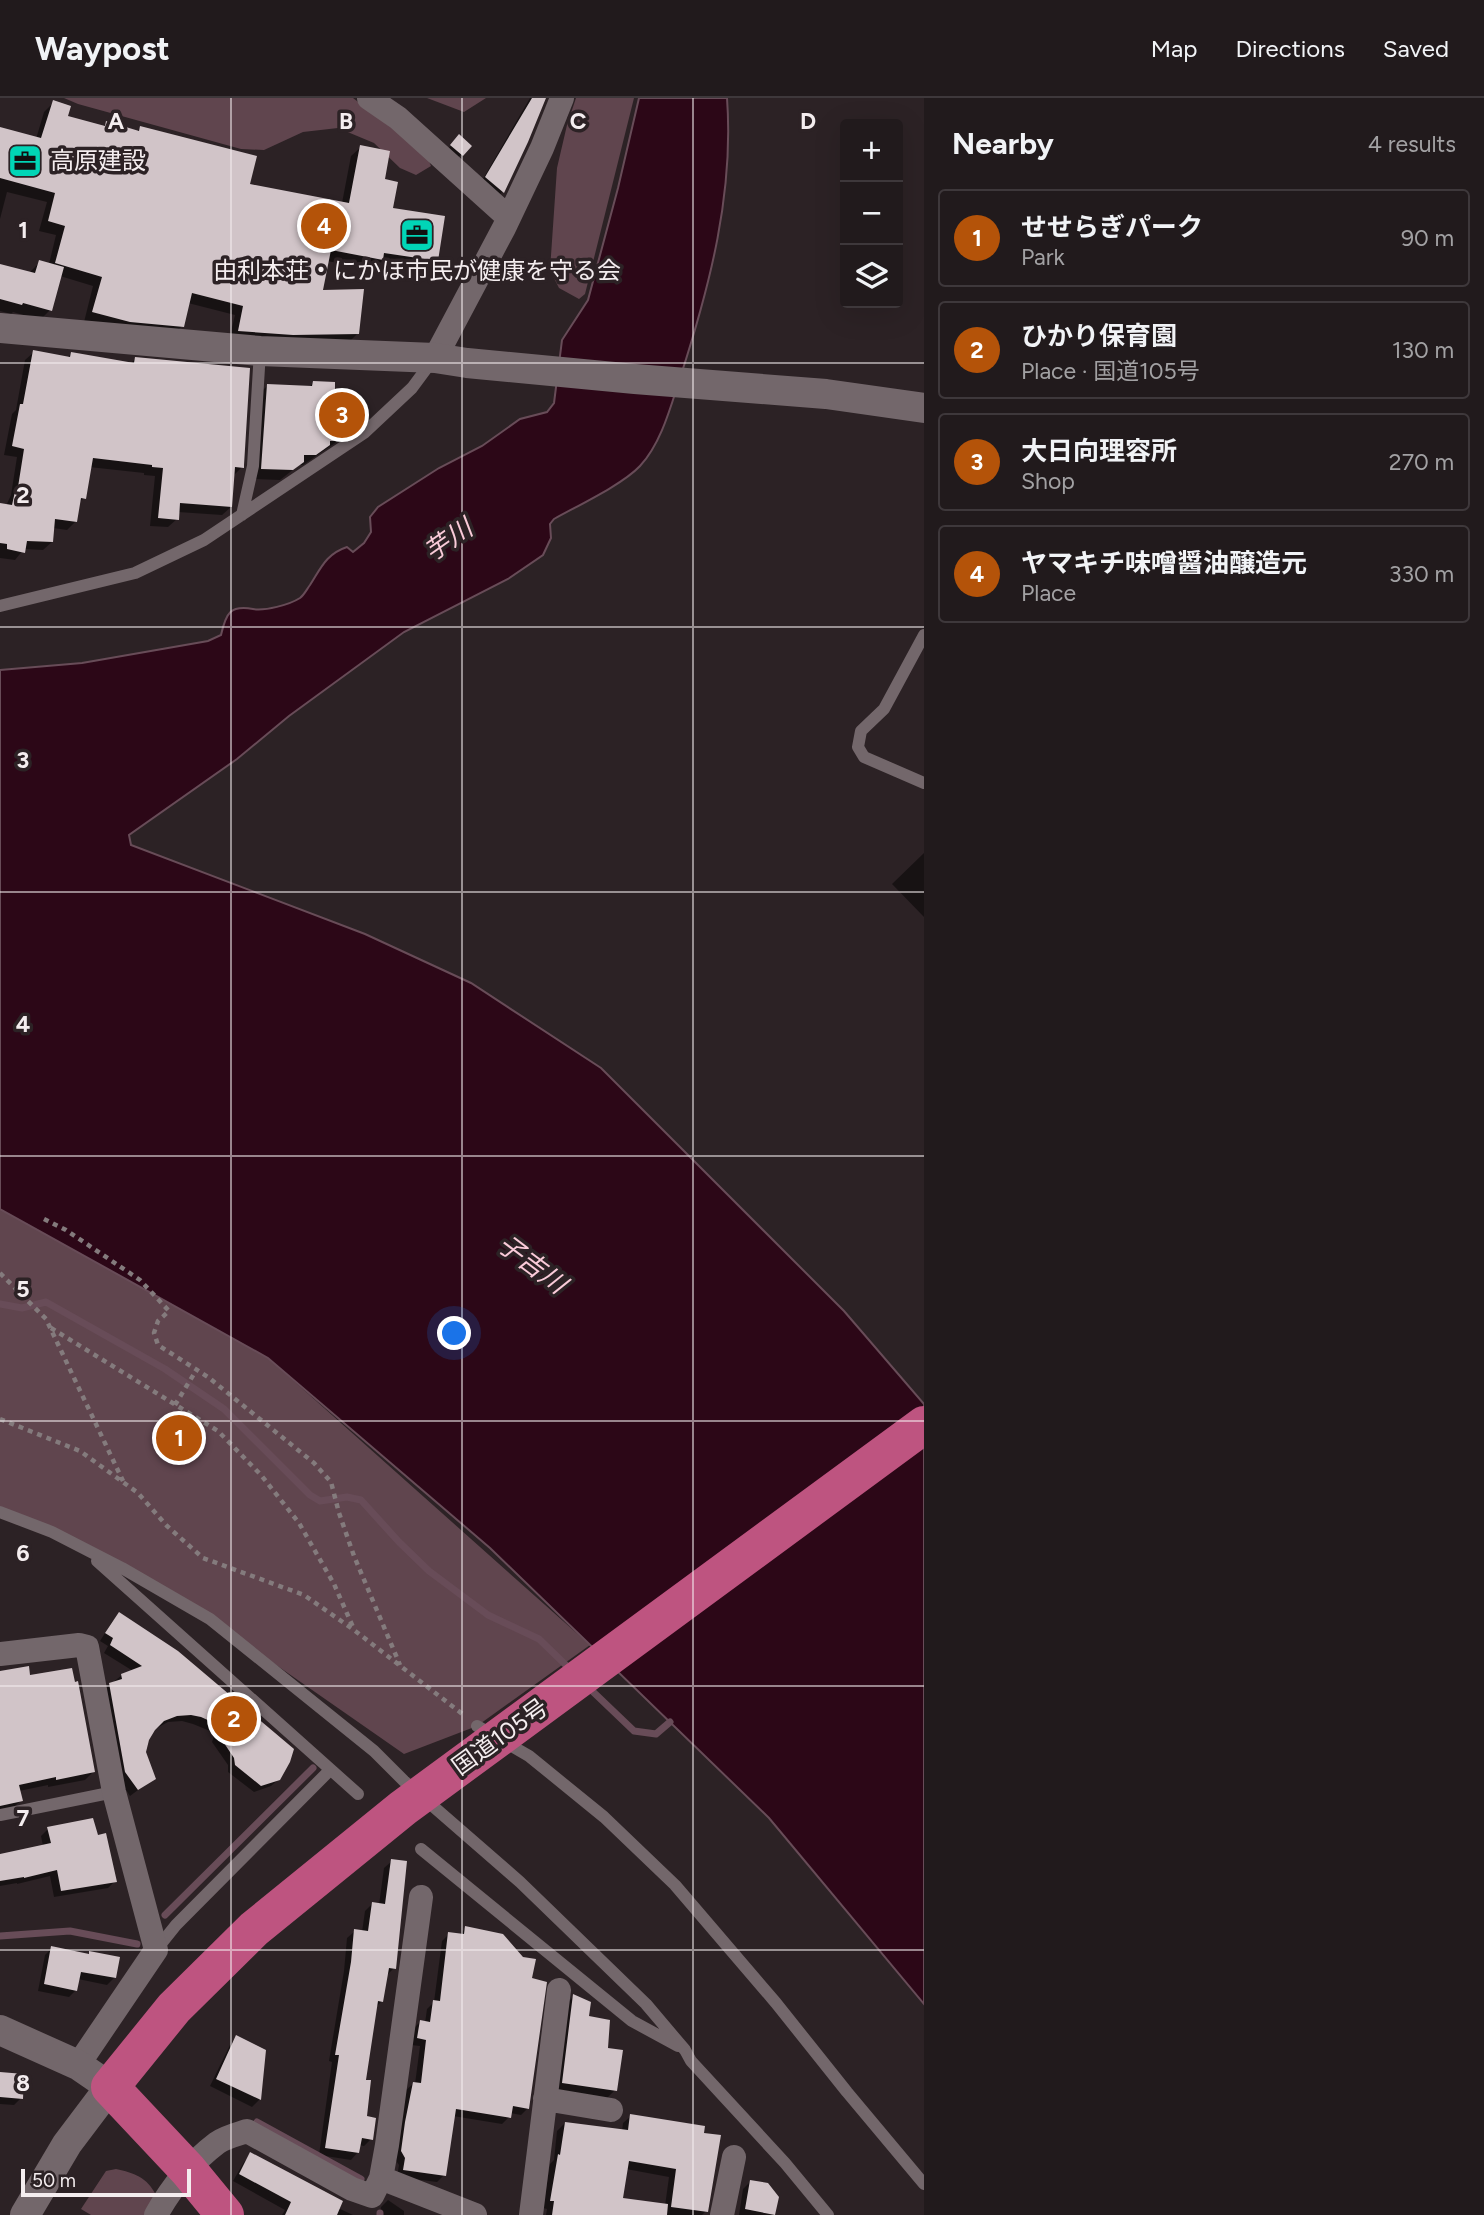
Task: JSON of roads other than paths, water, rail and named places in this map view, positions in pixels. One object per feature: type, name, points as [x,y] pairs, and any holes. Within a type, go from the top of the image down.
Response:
[{"type":"highway","name":"国道105号","points":[[110,2087],[174,2008],[254,1929],[403,1808],[924,1425]]},
{"type":"highway","points":[[110,2087],[188,2170],[225,2215]]},
{"type":"street","points":[[369,98],[398,118],[509,218]]},
{"type":"street","points":[[435,358],[509,218],[562,98]]},
{"type":"street","points":[[0,328],[260,351],[435,358],[827,394],[924,408]]},
{"type":"street","points":[[0,1654],[79,1645],[87,1647],[114,1792],[156,1950],[78,2065]]},
{"type":"street","points":[[156,2215],[168,2194],[188,2170],[219,2142],[247,2131],[352,2189],[372,2196],[381,2178],[421,1897]]},
{"type":"street","points":[[531,2215],[559,1990]]},
{"type":"street","points":[[0,2030],[78,2065],[110,2087],[67,2144],[25,2215]]},
{"type":"street","points":[[545,2099],[611,2110]]},
{"type":"street","points":[[722,2215],[734,2157]]},
{"type":"street","points":[[381,2178],[475,2215]]},
{"type":"lane","points":[[242,515],[253,466],[260,351]]},
{"type":"lane","points":[[0,606],[135,573],[204,540],[363,433],[412,388],[435,358]]},
{"type":"lane","points":[[924,635],[884,709],[861,731],[858,747],[864,757],[924,783]]},
{"type":"lane","points":[[0,1512],[52,1532],[210,1619],[374,1751],[539,1901],[646,2004],[685,2050],[691,2061],[785,2163],[828,2215]]},
{"type":"lane","points":[[77,1545],[358,1794]]},
{"type":"lane","points":[[477,1726],[529,1756],[604,1817],[675,1885],[924,2184]]},
{"type":"lane","points":[[156,1950],[176,1924],[330,1770]]},
{"type":"lane","points":[[0,1815],[114,1792]]},
{"type":"lane","points":[[421,1849],[632,2021],[685,2050]]},
{"type":"water","points":[[639,98],[727,98],[728,133],[723,204],[710,273],[692,341],[669,411],[648,456],[622,480],[554,519],[550,524],[551,538],[543,555],[508,579],[404,632],[289,716],[237,759],[129,835],[131,845],[365,934],[471,983],[601,1068],[844,1311],[924,1404],[924,2004],[769,1818],[490,1548],[268,1358],[0,1209],[0,670],[82,663],[208,641],[221,635],[227,616],[234,610],[270,608],[295,601],[304,594],[329,558],[347,547],[353,552],[364,543],[371,532],[370,517],[378,507],[439,468],[482,446],[520,419],[547,412],[554,403],[562,340],[588,300]]},
{"type":"waterway","points":[[0,1304],[22,1308],[46,1302],[165,1369],[224,1409],[310,1495],[320,1501],[347,1497],[361,1500],[429,1571],[488,1615],[539,1639],[572,1671]]},
{"type":"waterway","points":[[588,1687],[634,1731],[656,1734],[670,1722]]},
{"type":"waterway","points":[[165,1915],[313,1768]]},
{"type":"waterway","points":[[0,1936],[70,1931],[137,1944]]},
{"type":"waterway","points":[[257,2122],[361,2179]]},
{"type":"place","name":"高原建設","points":[[25,161]]},
{"type":"place","name":"ヤマキチ味噌醤油醸造元","points":[[324,226]]},
{"type":"place","name":"由利本荘・にかほ市民が健康を守る会","points":[[417,235]]},
{"type":"place","name":"大日向理容所","points":[[342,415]]},
{"type":"place","name":"せせらぎパーク","points":[[179,1438]]},
{"type":"place","name":"ひかり保育園","points":[[234,1719]]},
{"type":"water label","name":"芋川","points":[[448,540]]},
{"type":"water label","name":"子吉川","points":[[532,1264]]}]
